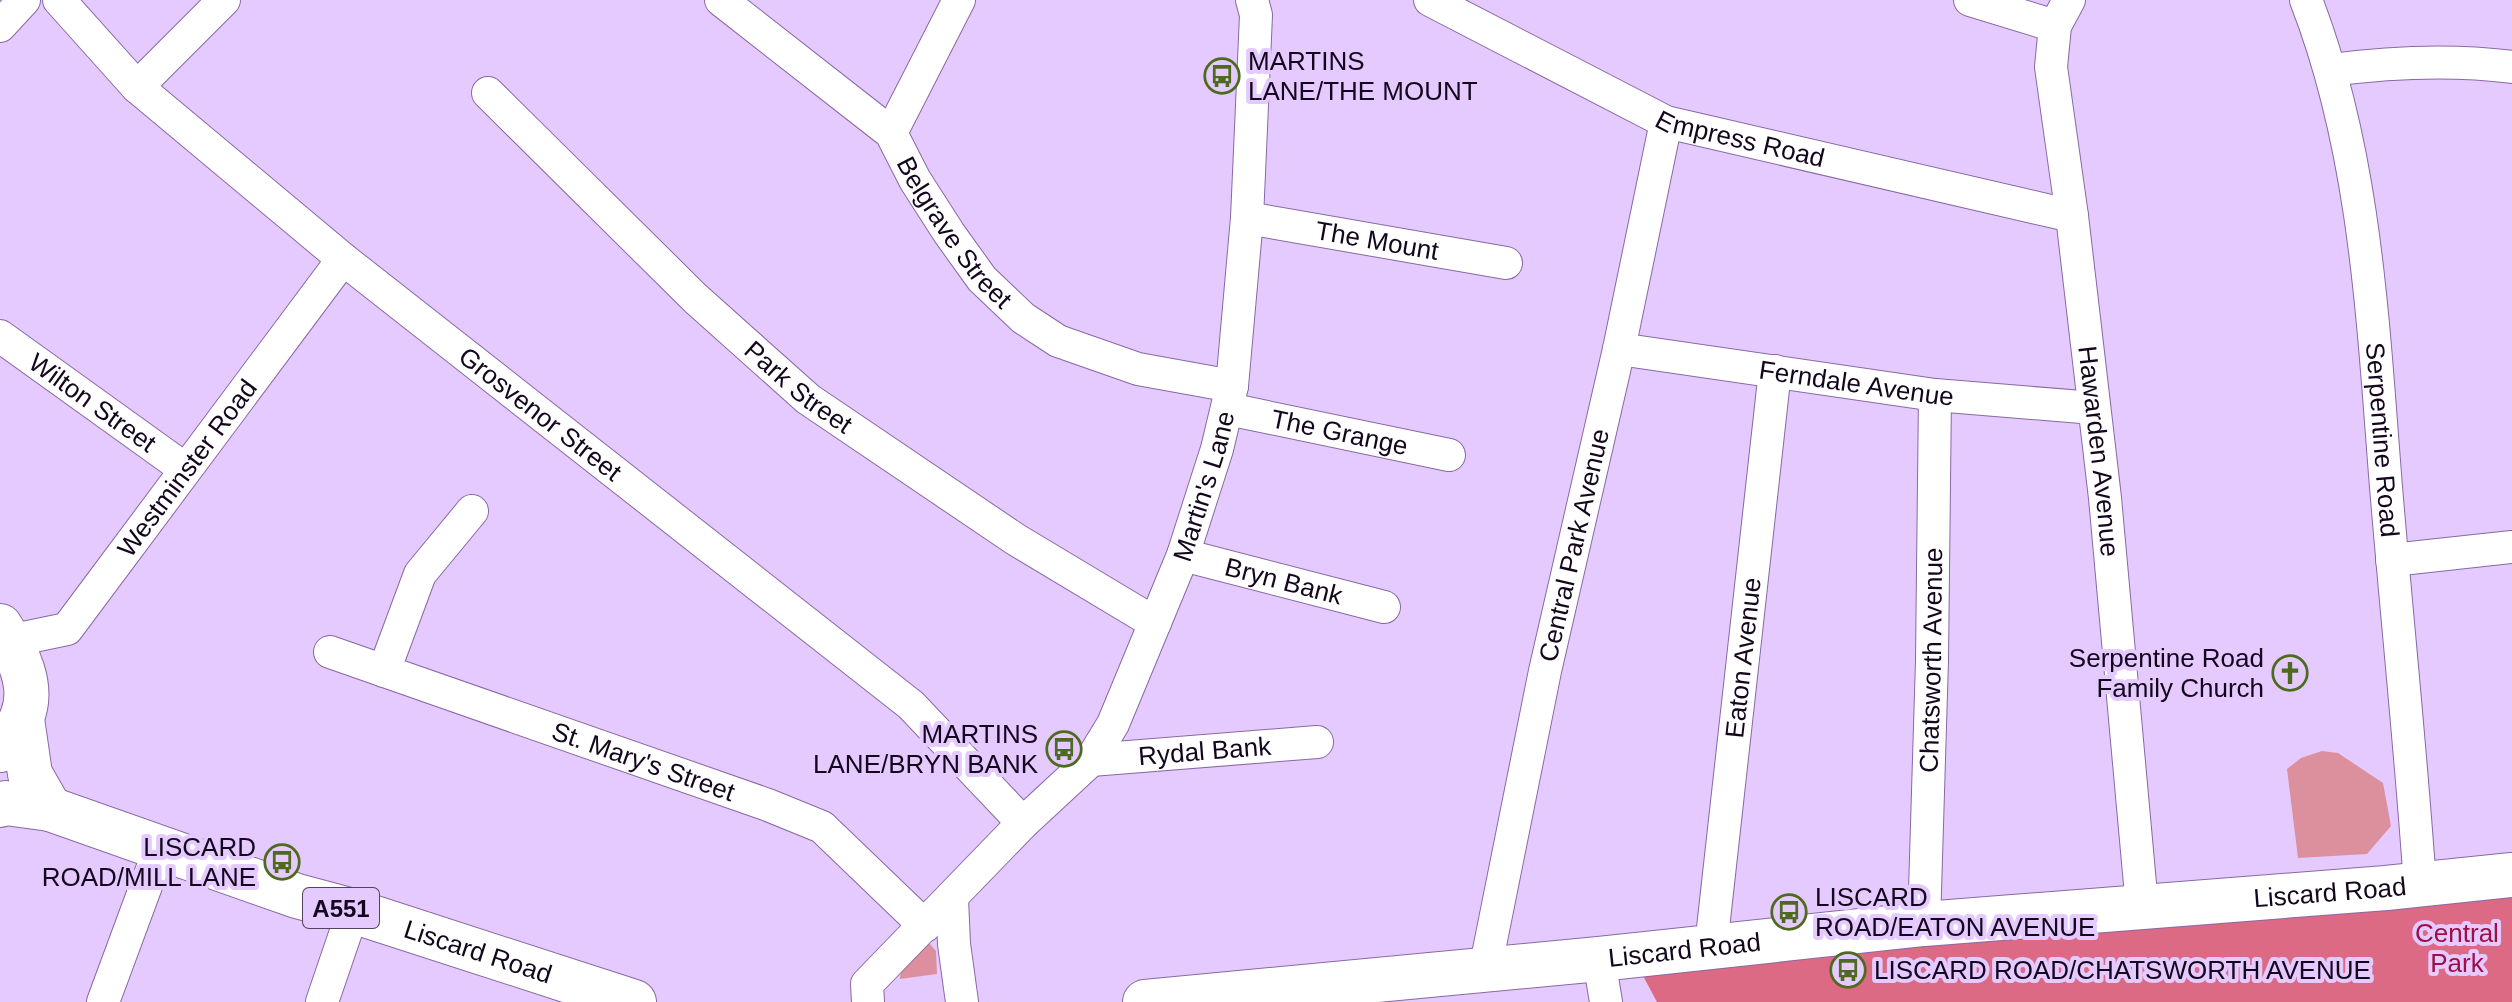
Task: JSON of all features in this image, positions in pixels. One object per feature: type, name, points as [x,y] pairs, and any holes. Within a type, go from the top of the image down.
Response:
[{"type":"main road","points":[[5,633],[25,675],[26,701],[11,734],[50,809]]},
{"type":"main road","name":"Liscard Road","points":[[0,805],[6,803],[50,809],[297,896],[353,911],[634,1002]]},
{"type":"main road","name":"Liscard Road","points":[[1145,1002],[1599,959],[1924,924],[2512,875]]},
{"type":"street","points":[[0,26],[24,0]]},
{"type":"street","name":"Grosvenor Street","points":[[59,0],[137,87],[343,259],[911,705],[1023,823]]},
{"type":"street","points":[[137,87],[224,0]]},
{"type":"street","name":"Belgrave Street","points":[[721,0],[891,133],[915,180],[957,245],[982,279],[1023,318],[1058,341],[1230,398]]},
{"type":"street","points":[[891,133],[959,0]]},
{"type":"street","name":"Martin's Lane","points":[[868,1002],[867,984],[1023,823],[1091,760],[1113,724],[1183,555],[1230,398],[1247,218],[1256,15],[1252,0]]},
{"type":"street","name":"Empress Road","points":[[1430,0],[1666,122],[2072,216]]},
{"type":"street","points":[[1970,0],[2062,13]]},
{"type":"street","name":"Serpentine Road","points":[[2306,0],[2331,70],[2351,158],[2361,224],[2376,360],[2420,885]]},
{"type":"street","name":"Hawarden Avenue","points":[[2062,13],[2051,67],[2105,498],[2142,906]]},
{"type":"street","points":[[2331,70],[2431,61],[2512,67]]},
{"type":"street","name":"Park Street","points":[[488,93],[695,298],[808,399],[1015,539],[1155,623]]},
{"type":"street","name":"Central Park Avenue","points":[[1485,970],[1545,671],[1619,349],[1666,122]]},
{"type":"street","name":"The Mount","points":[[1247,218],[1506,263]]},
{"type":"street","name":"Westminster Road","points":[[5,633],[67,629],[343,259]]},
{"type":"street","name":"Wilton Street","points":[[0,336],[185,469]]},
{"type":"street","name":"Ferndale Avenue","points":[[1619,349],[1935,395],[2094,408]]},
{"type":"street","name":"Eaton Avenue","points":[[1711,946],[1775,371]]},
{"type":"street","name":"Chatsworth Avenue","points":[[1924,924],[1932,660],[1935,395]]},
{"type":"street","name":"The Grange","points":[[1230,398],[1449,455]]},
{"type":"street","points":[[384,671],[420,574],[472,511]]},
{"type":"street","points":[[2392,560],[2512,547]]},
{"type":"street","name":"Bryn Bank","points":[[1183,555],[1384,607]]},
{"type":"street","name":"St. Mary's Street","points":[[330,652],[768,805],[822,827],[925,926]]},
{"type":"street","name":"Rydal Bank","points":[[1091,760],[1317,742]]},
{"type":"street","points":[[103,1002],[160,848]]},
{"type":"street","points":[[952,899],[962,1002]]},
{"type":"street","points":[[322,1002],[353,911]]},
{"type":"street","points":[[1599,959],[1606,1002]]},
{"type":"shaded area","points":[[2322,751],[2338,753],[2383,783],[2391,826],[2367,854],[2298,858],[2287,769],[2301,758]]},
{"type":"shaded area","points":[[929,943],[936,951],[937,974],[900,979],[902,958]]},
{"type":"green space","name":"Central Park","points":[[2512,891],[2512,1002],[1657,1002],[1641,972]]},
{"type":"place","name":"MARTINS LANE/THE MOUNT","points":[[1222,76]]},
{"type":"place","name":"Serpentine Road Family Church","points":[[2290,673]]},
{"type":"place","name":"MARTINS LANE/BRYN BANK","points":[[1064,749]]},
{"type":"place","name":"LISCARD ROAD/MILL LANE","points":[[282,862]]},
{"type":"place","name":"LISCARD ROAD/EATON AVENUE","points":[[1789,912]]},
{"type":"place","name":"LISCARD ROAD/CHATSWORTH AVENUE","points":[[1848,970]]}]
